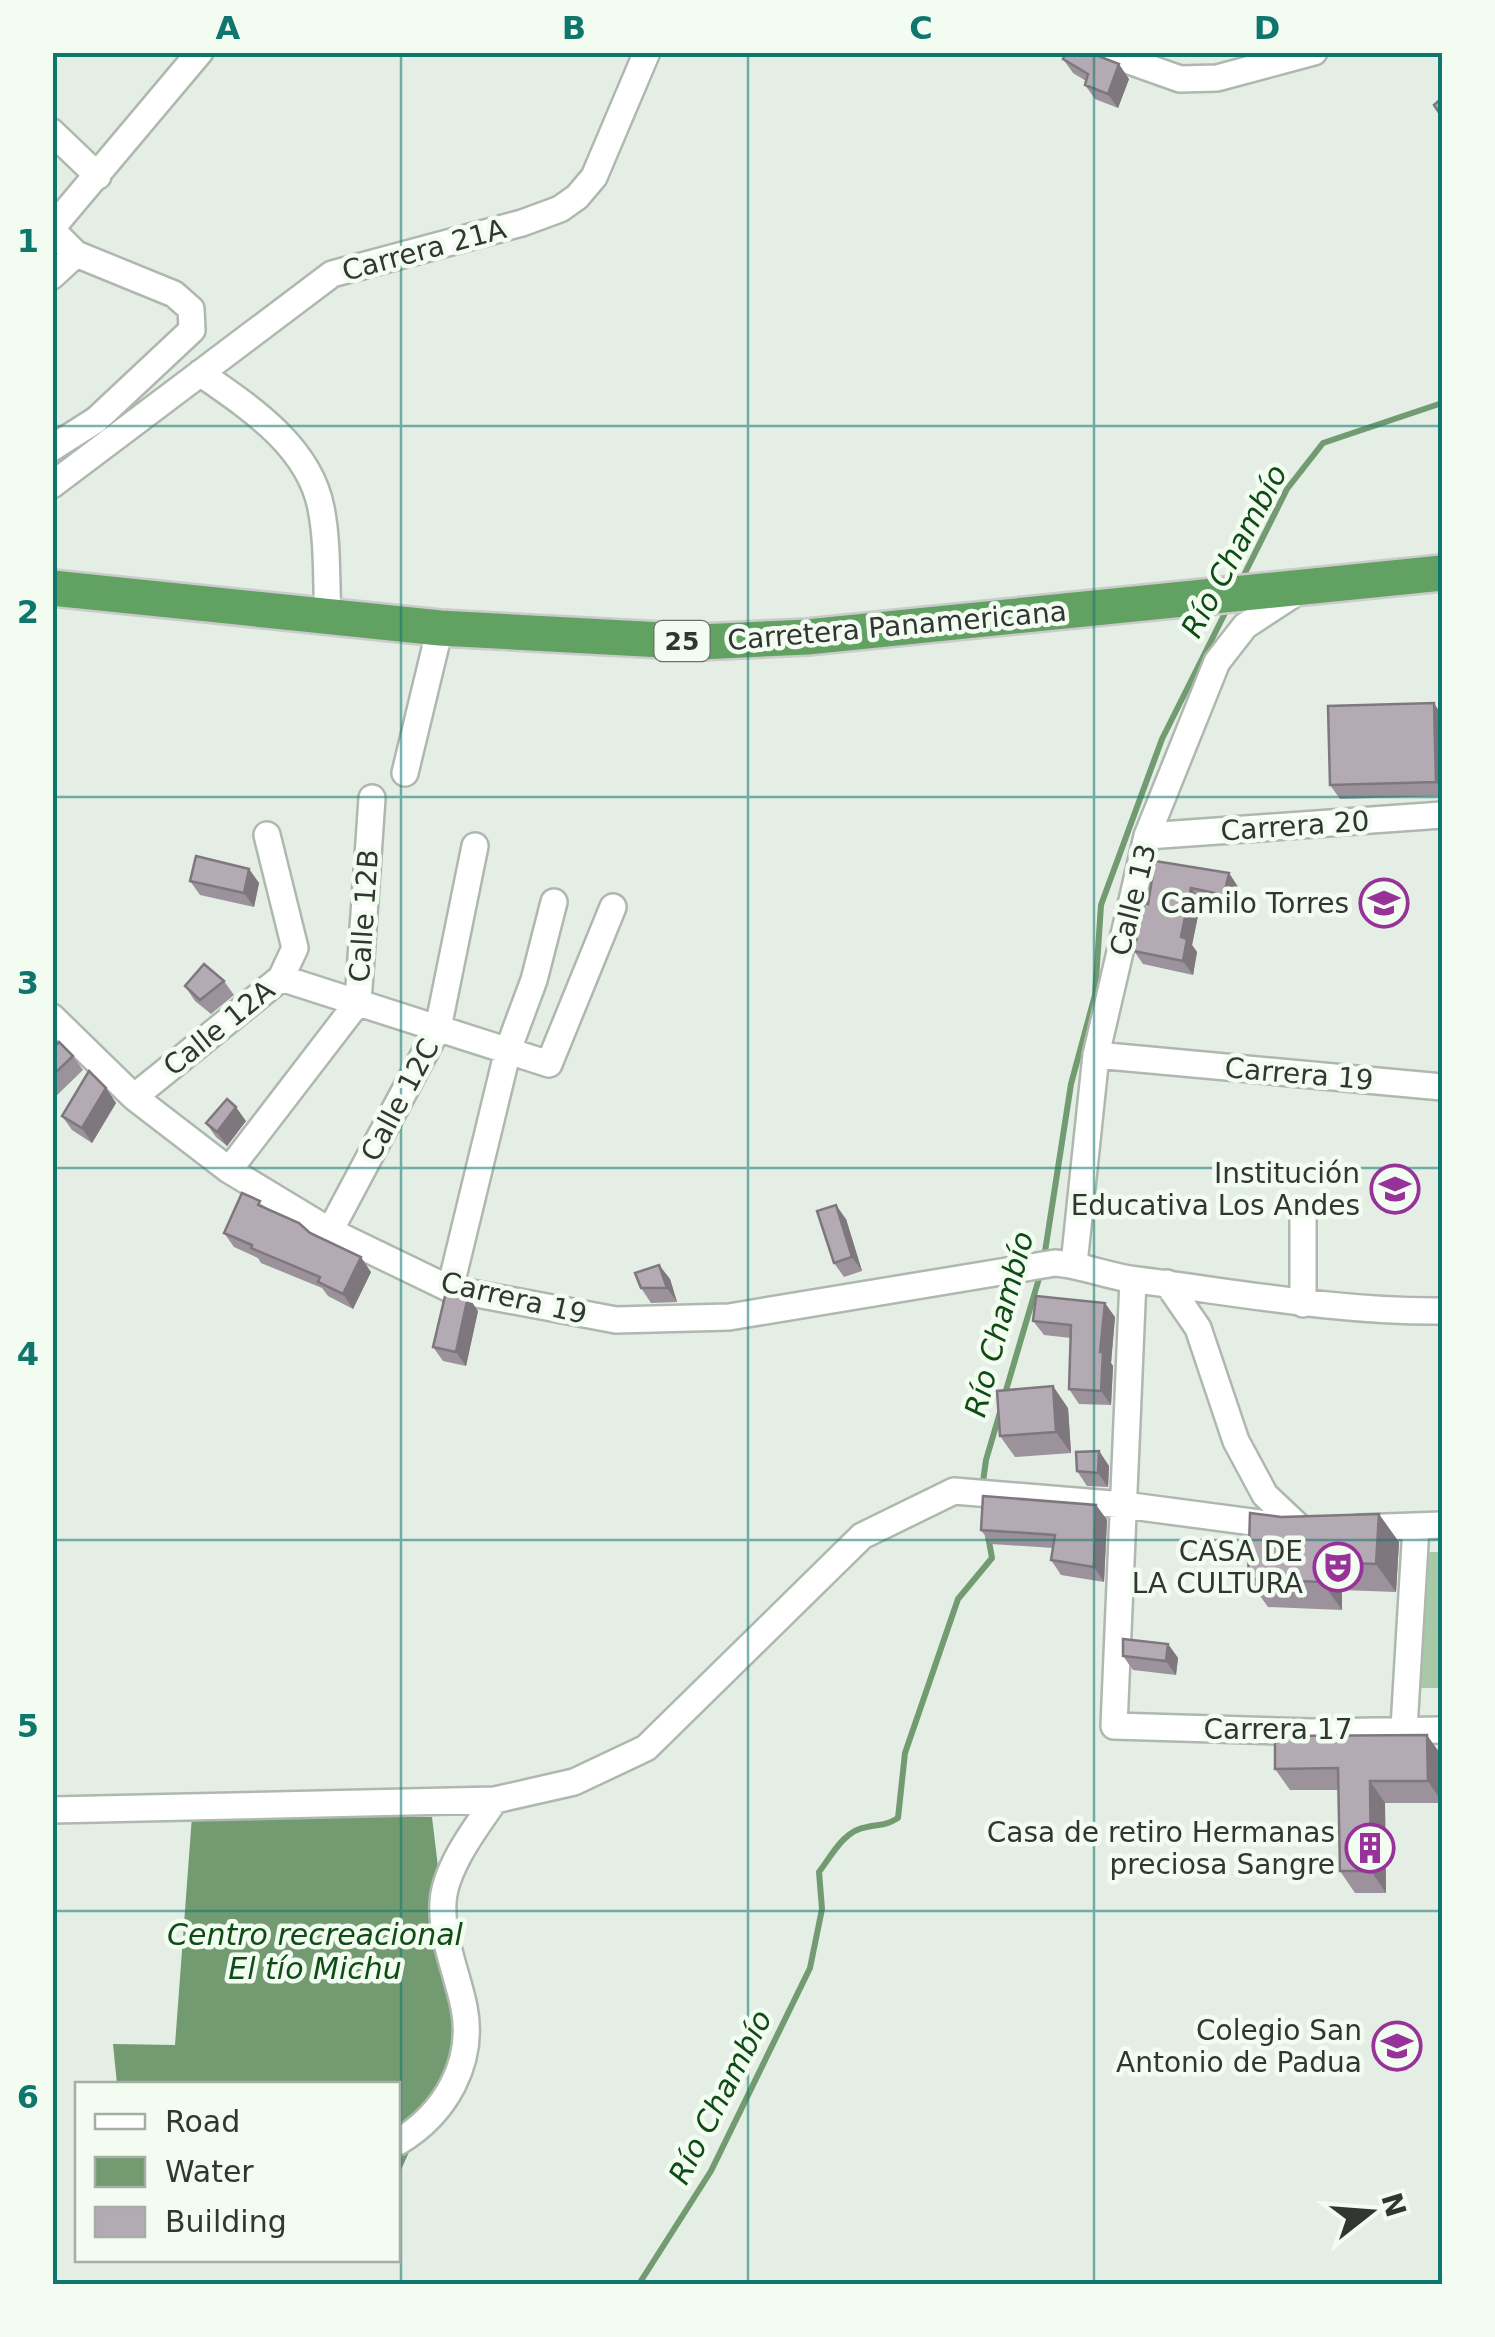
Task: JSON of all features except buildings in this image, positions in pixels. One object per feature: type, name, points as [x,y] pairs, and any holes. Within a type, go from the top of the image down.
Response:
[{"type":"highway","name":"Carretera Panamericana","points":[[52,588],[440,628],[700,642],[808,637],[1442,573]]},
{"type":"street","points":[[52,448],[96,420],[192,330],[191,308],[174,294],[76,254],[52,229],[200,52]]},
{"type":"street","name":"Carrera 21A","points":[[52,485],[332,274],[522,224],[560,209],[577,197],[594,176],[647,52]]},
{"type":"street","points":[[1104,52],[1180,79],[1217,78],[1314,52]]},
{"type":"street","points":[[52,132],[98,176]]},
{"type":"street","points":[[52,276],[76,254]]},
{"type":"street","points":[[200,373],[264,417],[310,475],[321,507],[328,617]]},
{"type":"street","name":"Calle 13","points":[[1053,1264],[1096,1054],[1148,836],[1217,662],[1244,626],[1304,588]]},
{"type":"street","points":[[405,773],[440,628]]},
{"type":"street","name":"Calle 12B","points":[[229,1170],[358,1002],[372,798]]},
{"type":"street","name":"Carrera 20","points":[[1148,836],[1442,815]]},
{"type":"street","name":"Calle 12A","points":[[134,1097],[281,978],[295,948],[266,835]]},
{"type":"street","name":"Calle 12C","points":[[330,1230],[438,1028],[475,846]]},
{"type":"street","points":[[450,1289],[508,1050],[534,980],[554,902]]},
{"type":"street","points":[[281,978],[548,1064],[613,907]]},
{"type":"street","name":"Carrera 19","points":[[52,1017],[134,1097],[229,1170],[330,1230],[450,1289],[616,1320],[729,1317],[1053,1264]]},
{"type":"street","name":"Carrera 19","points":[[1096,1054],[1442,1087]]},
{"type":"street","points":[[1303,1216],[1303,1304]]},
{"type":"street","points":[[1053,1264],[1132,1280],[1303,1304],[1442,1311]]},
{"type":"street","points":[[1124,1506],[1132,1280]]},
{"type":"street","points":[[1167,1283],[1198,1328],[1236,1441],[1265,1495],[1320,1528]]},
{"type":"street","points":[[52,1810],[495,1800],[574,1782],[646,1748],[862,1536],[954,1491],[1320,1528],[1442,1524]]},
{"type":"street","name":"Carrera 17","points":[[1124,1506],[1114,1726],[1311,1732],[1442,1730]]},
{"type":"street","points":[[1404,1728],[1416,1526]]},
{"type":"street","points":[[400,2140],[442,2106],[464,2063],[464,2009],[448,1956],[443,1899],[463,1846],[495,1800]]},
{"type":"shaded area","points":[[1421,1552],[1442,1552],[1442,1688],[1420,1688]]},
{"type":"water","name":"Centro recreacional El tío Michu","points":[[192,1816],[432,1817],[459,2042],[400,2172],[400,2082],[117,2082],[113,2044],[175,2045]]},
{"type":"waterway","name":"Río Chambío","points":[[1240,583],[1287,489],[1323,443],[1442,403]]},
{"type":"waterway","name":"Río Chambío","points":[[1044,1258],[1071,1084],[1095,995],[1101,905],[1162,739],[1228,607]]},
{"type":"waterway","name":"Río Chambío","points":[[1004,1397],[1040,1275]]},
{"type":"waterway","name":"Río Chambío","points":[[982,1489],[1001,1409]]},
{"type":"waterway","name":"Río Chambío","points":[[639,2284],[711,2171],[810,1968],[822,1909],[819,1872],[852,1833],[898,1818],[905,1753],[958,1599],[992,1558],[988,1536]]},
{"type":"place","name":"Camilo Torres","points":[[1384,903]]},
{"type":"place","name":"Institución Educativa Los Andes","points":[[1395,1189]]},
{"type":"place","name":"CASA DE LA CULTURA","points":[[1338,1567]]},
{"type":"place","name":"Casa de retiro Hermanas preciosa Sangre","points":[[1370,1848]]},
{"type":"place","name":"Colegio San Antonio de Padua","points":[[1397,2046]]}]
